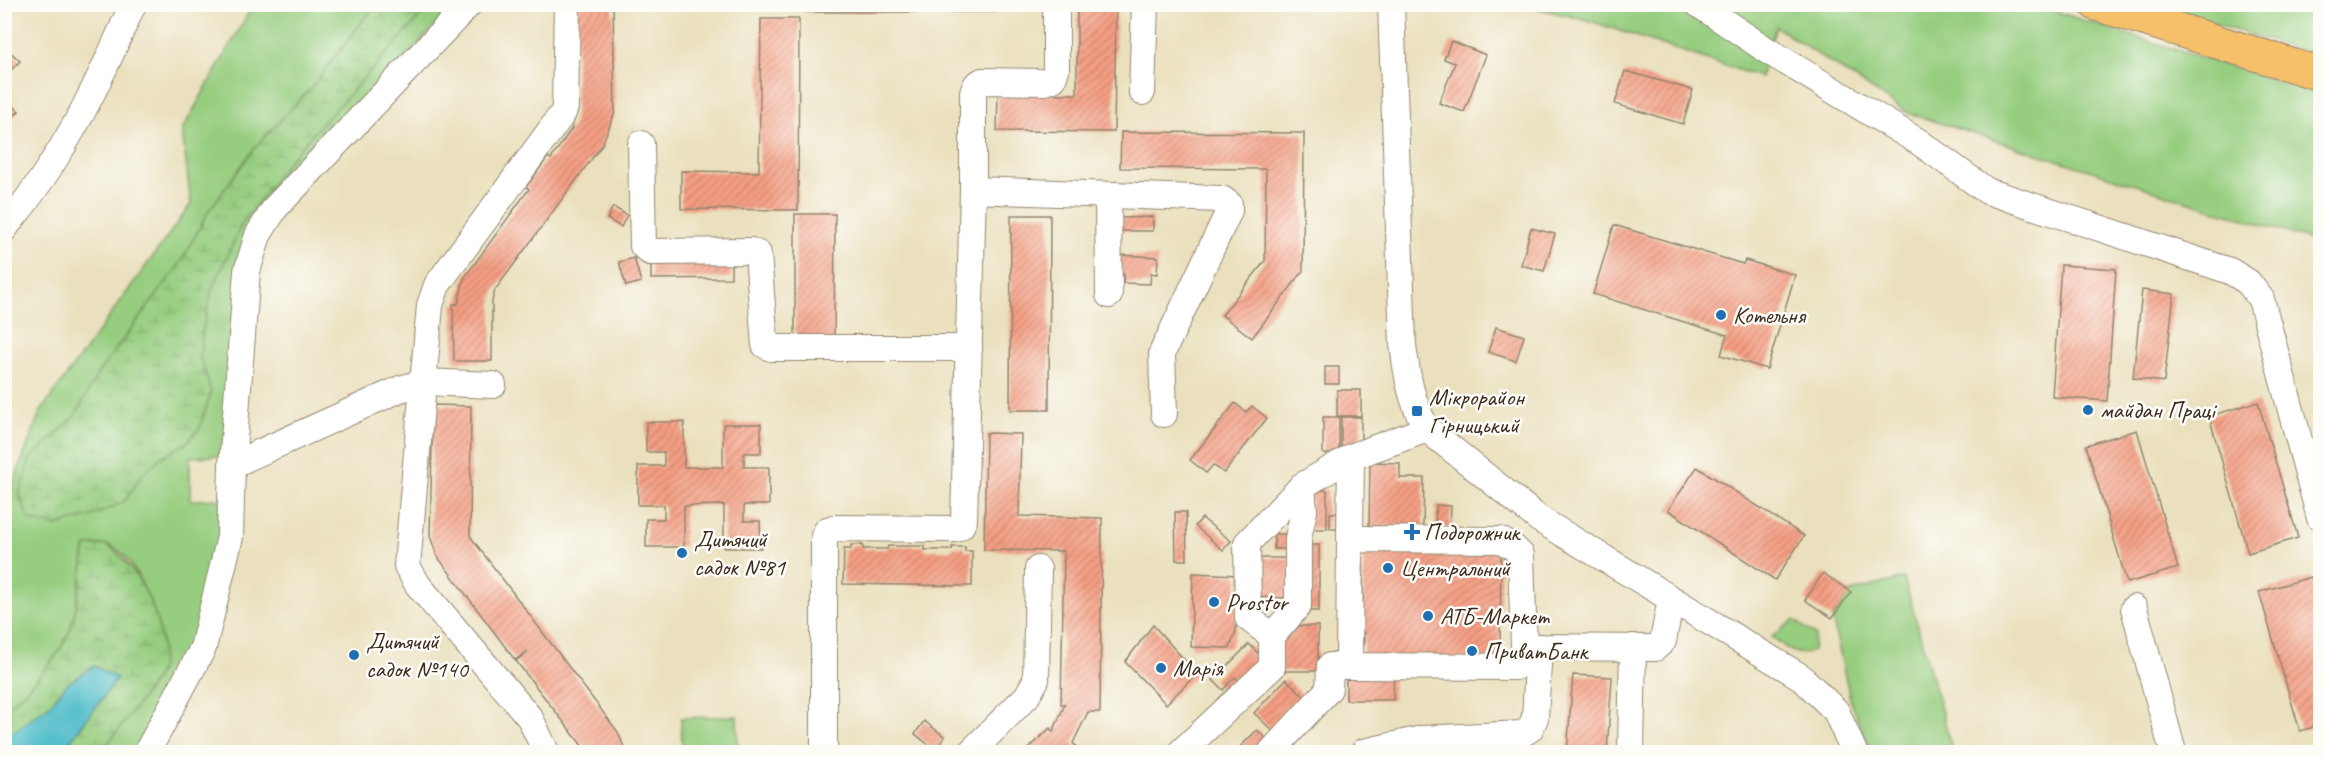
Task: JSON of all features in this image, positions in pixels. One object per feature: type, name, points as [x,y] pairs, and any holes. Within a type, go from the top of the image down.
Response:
[{"type":"main road","points":[[2096,4],[2320,74]]},
{"type":"street","points":[[4,229],[33,195],[76,128],[133,4]]},
{"type":"street","points":[[147,753],[203,648],[231,537],[232,465],[247,271],[258,235],[275,208],[470,4]]},
{"type":"street","points":[[546,753],[530,718],[418,585],[407,566],[430,305],[437,285],[565,107],[567,4]]},
{"type":"street","points":[[824,753],[824,536],[827,530],[833,528],[955,529],[961,526],[964,520],[973,190],[973,92],[976,85],[982,81],[1045,82],[1053,79],[1056,70],[1056,4]]},
{"type":"street","points":[[1142,92],[1145,4]]},
{"type":"street","points":[[1391,4],[1403,345],[1409,388],[1417,411],[1427,429],[1539,519],[1801,677],[1836,711],[1854,753]]},
{"type":"street","points":[[1698,4],[1768,51],[1919,142],[1988,191],[2230,271],[2248,282],[2261,299],[2320,518]]},
{"type":"street","points":[[641,144],[643,246],[650,252],[751,251],[758,254],[765,345],[771,348],[969,348]]},
{"type":"street","points":[[973,190],[1222,199],[1229,204],[1229,211],[1162,353],[1164,414]]},
{"type":"street","points":[[1108,196],[1109,295]]},
{"type":"street","points":[[232,465],[380,396],[425,382],[493,385]]},
{"type":"street","points":[[1272,636],[1248,618],[1247,543],[1302,486],[1351,457],[1427,429]]},
{"type":"street","points":[[1349,666],[1351,457]]},
{"type":"street","points":[[1181,753],[1272,667],[1272,636],[1298,606],[1298,538],[1304,511],[1302,486]]},
{"type":"street","points":[[1350,539],[1500,540],[1512,546],[1521,555],[1531,647],[1535,718],[1530,729],[1522,734],[1422,740],[1364,753]]},
{"type":"street","points":[[971,753],[1027,696],[1036,680],[1038,569]]},
{"type":"street","points":[[1531,647],[1660,646],[1671,598]]},
{"type":"street","points":[[2134,608],[2172,753]]},
{"type":"street","points":[[1271,753],[1329,689],[1330,666],[1515,667],[1521,664],[1531,647]]},
{"type":"street","points":[[1631,753],[1634,647]]},
{"type":"green space","points":[[253,5],[455,5],[266,202],[221,456],[190,457],[190,500],[220,499],[221,538],[197,630],[136,752],[102,752],[161,640],[149,600],[135,571],[117,549],[106,545],[86,546],[76,608],[67,638],[43,672],[5,709],[4,509],[40,412],[191,204],[182,130]]},
{"type":"green space","points":[[375,5],[431,5],[291,158],[242,224],[212,289],[202,334],[200,357],[211,391],[200,428],[185,444],[160,458],[141,476],[125,501],[98,514],[56,526],[29,520],[19,495],[30,459],[75,416],[98,373],[180,264],[208,212],[256,146],[312,87]]},
{"type":"green space","points":[[1522,5],[2035,5],[2320,95],[2320,243],[1908,113],[1776,27],[1760,77],[1587,20]]},
{"type":"green space","points":[[2153,5],[2320,5],[2320,56]]},
{"type":"green space","points":[[107,545],[131,568],[150,600],[161,637],[162,654],[157,677],[102,752],[62,752],[117,679],[94,666],[66,685],[50,705],[5,738],[5,709],[43,672],[67,638],[76,607],[86,546]]},
{"type":"green space","points":[[1904,578],[1953,752],[1871,752],[1852,707],[1832,618],[1851,592]]},
{"type":"green space","points":[[1794,620],[1815,635],[1813,650],[1802,654],[1797,653],[1772,637]]},
{"type":"green space","points":[[737,716],[738,752],[682,752],[681,718]]},
{"type":"water","points":[[94,666],[117,678],[62,752],[5,752],[5,738],[50,705],[66,685]]},
{"type":"building","points":[[577,4],[613,4],[615,112],[602,145],[495,290],[492,301],[492,361],[454,361],[453,304],[458,304],[464,278],[529,189],[526,187],[548,157],[551,159],[572,128],[575,116]]},
{"type":"building","points":[[804,4],[997,4],[997,12],[804,12]]},
{"type":"building","points":[[1077,4],[1116,4],[1114,132],[997,131],[998,93],[1077,94]]},
{"type":"building","points":[[761,19],[799,19],[798,210],[681,209],[681,171],[759,172]]},
{"type":"building","points":[[1451,41],[1486,55],[1464,112],[1439,103],[1455,63],[1444,59]]},
{"type":"building","points":[[4,46],[20,61],[4,77]]},
{"type":"building","points":[[1625,71],[1693,90],[1683,124],[1615,104]]},
{"type":"building","points":[[4,98],[19,111],[4,126]]},
{"type":"building","points":[[1121,132],[1304,133],[1303,271],[1252,338],[1222,315],[1265,261],[1266,169],[1120,168]]},
{"type":"building","points":[[613,207],[627,215],[621,227],[607,219]]},
{"type":"building","points":[[795,214],[835,214],[834,344],[795,344]]},
{"type":"building","points":[[1011,215],[1050,215],[1049,410],[1010,410]]},
{"type":"building","points":[[1153,217],[1153,231],[1120,231],[1120,218]]},
{"type":"building","name":"Котельня","points":[[1614,225],[1743,264],[1745,260],[1795,275],[1767,369],[1721,355],[1727,335],[1593,294]]},
{"type":"building","points":[[1531,228],[1555,234],[1544,271],[1521,265]]},
{"type":"building","points":[[1117,255],[1158,257],[1157,274],[1151,273],[1150,284],[1123,283],[1124,274],[1117,273]]},
{"type":"building","points":[[634,258],[641,282],[626,286],[619,262]]},
{"type":"building","points":[[651,259],[731,259],[731,278],[651,279]]},
{"type":"building","points":[[2061,265],[2116,269],[2107,401],[2052,397]]},
{"type":"building","points":[[2142,290],[2174,294],[2164,382],[2133,378]]},
{"type":"building","points":[[1496,327],[1524,336],[1516,361],[1488,352]]},
{"type":"building","points":[[1325,367],[1339,367],[1339,384],[1325,384]]},
{"type":"building","points":[[1337,390],[1361,390],[1361,416],[1337,416]]},
{"type":"building","points":[[2258,402],[2298,538],[2248,553],[2209,416]]},
{"type":"building","points":[[1235,403],[1246,412],[1252,406],[1267,418],[1224,473],[1213,465],[1206,473],[1190,460]]},
{"type":"building","points":[[433,405],[471,406],[470,536],[618,732],[626,752],[587,752],[516,661],[528,651],[515,660],[437,556],[430,536]]},
{"type":"building","points":[[1323,417],[1339,417],[1339,454],[1323,454]]},
{"type":"building","points":[[1341,417],[1361,417],[1361,449],[1341,449]]},
{"type":"building","points":[[646,422],[684,422],[684,467],[723,467],[723,424],[761,424],[761,453],[744,453],[744,467],[769,467],[769,505],[744,505],[744,521],[760,521],[761,548],[724,548],[724,505],[684,506],[684,547],[646,547],[646,519],[664,519],[664,505],[638,505],[638,466],[664,466],[664,452],[646,452]]},
{"type":"building","points":[[2137,430],[2178,568],[2127,583],[2086,445]]},
{"type":"building","points":[[986,433],[1021,434],[1019,516],[1102,518],[1100,712],[1088,712],[1073,743],[1080,750],[1078,752],[1025,752],[1050,728],[1053,732],[1065,704],[1061,704],[1064,551],[984,550]]},
{"type":"building","points":[[1370,462],[1400,463],[1400,478],[1424,478],[1423,527],[1369,526]]},
{"type":"building","points":[[1697,467],[1804,536],[1775,580],[1668,510]]},
{"type":"building","points":[[1311,490],[1327,490],[1327,529],[1311,529]]},
{"type":"building","points":[[1436,505],[1451,506],[1450,528],[1435,528]]},
{"type":"building","points":[[1175,512],[1186,512],[1187,560],[1176,560]]},
{"type":"building","points":[[1330,513],[1348,513],[1348,529],[1330,529]]},
{"type":"building","points":[[1202,518],[1231,541],[1223,550],[1195,526]]},
{"type":"building","points":[[1274,534],[1293,534],[1293,549],[1274,549]]},
{"type":"building","points":[[851,545],[863,545],[863,549],[925,546],[925,550],[952,550],[952,547],[965,547],[965,551],[972,551],[972,586],[843,584],[844,549],[851,549]]},
{"type":"building","points":[[1303,545],[1319,545],[1319,611],[1303,611]]},
{"type":"building","name":"АТБ-Маркет","points":[[1363,546],[1501,547],[1500,659],[1363,658],[1364,633],[1355,633],[1356,599],[1363,599]]},
{"type":"building","points":[[1258,558],[1290,558],[1290,598],[1257,597]]},
{"type":"building","name":"Prostor","points":[[1193,573],[1238,575],[1236,630],[1230,648],[1191,647]]},
{"type":"building","points":[[1823,573],[1851,592],[1832,618],[1805,600]]},
{"type":"building","points":[[2311,577],[2320,608],[2320,725],[2300,731],[2259,592]]},
{"type":"building","name":"Марія","points":[[1153,625],[1197,674],[1166,704],[1125,662]]},
{"type":"building","points":[[1299,626],[1318,626],[1318,671],[1278,671],[1277,646]]},
{"type":"building","points":[[1249,644],[1268,663],[1245,687],[1235,677],[1223,690],[1213,680]]},
{"type":"building","points":[[1346,671],[1394,671],[1393,700],[1346,700]]},
{"type":"building","points":[[1573,675],[1612,677],[1607,752],[1567,752]]},
{"type":"building","points":[[1286,679],[1312,704],[1280,738],[1254,713]]},
{"type":"building","points":[[924,721],[945,737],[935,750],[915,734]]},
{"type":"building","points":[[1257,730],[1269,741],[1258,752],[1237,750]]},
{"type":"building","points":[[302,749],[340,749],[340,752],[302,752]]},
{"type":"place","name":"Котельня","points":[[1721,315]]},
{"type":"place","name":"майдан Праці","points":[[2088,410]]},
{"type":"place","name":"Мiкрорайон Гiрницький","points":[[1417,411]]},
{"type":"place","name":"Подорожник","points":[[1412,532]]},
{"type":"place","name":"Дитячий садок №81","points":[[682,553]]},
{"type":"place","name":"Центральний","points":[[1388,568]]},
{"type":"place","name":"Prostor","points":[[1214,602]]},
{"type":"place","name":"АТБ-Маркет","points":[[1428,616]]},
{"type":"place","name":"ПриватБанк","points":[[1472,651]]},
{"type":"place","name":"Дитячий садок №140","points":[[354,655]]},
{"type":"place","name":"Марія","points":[[1161,668]]}]
